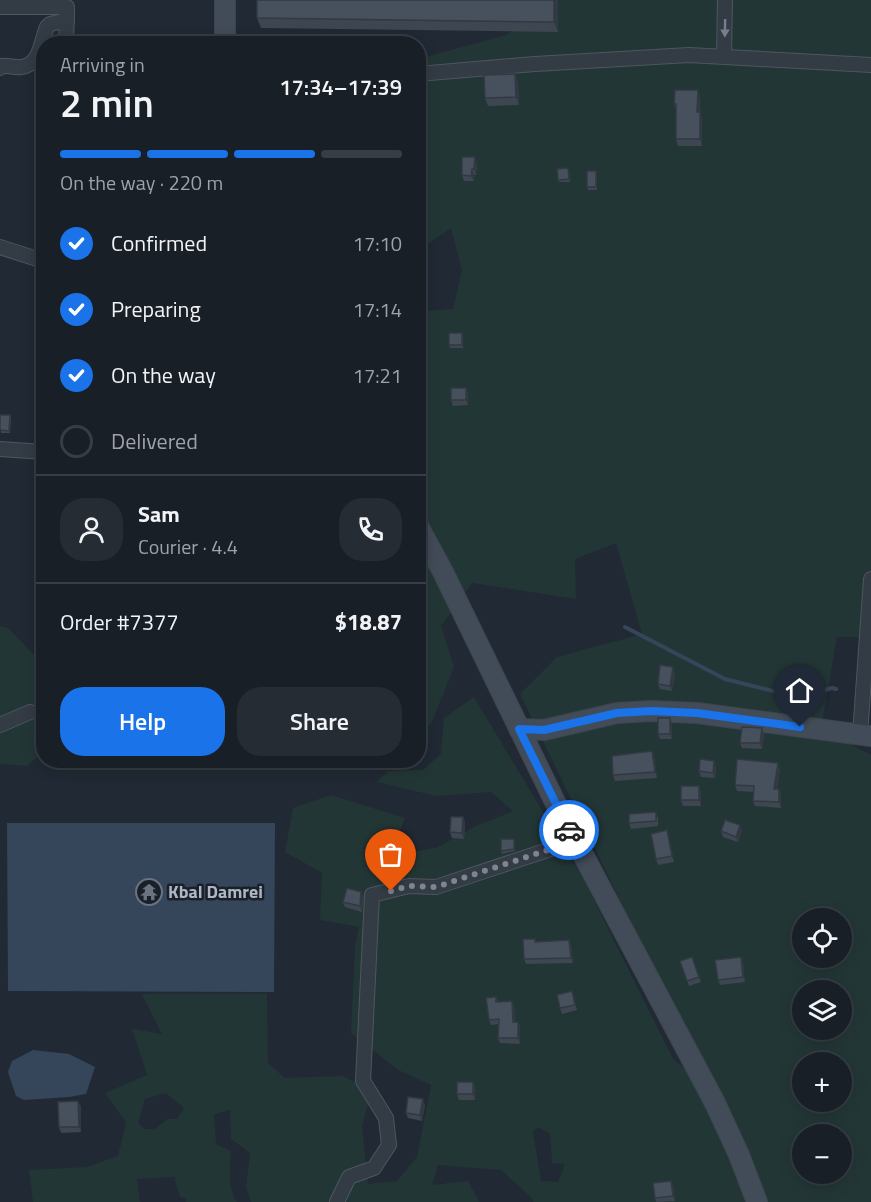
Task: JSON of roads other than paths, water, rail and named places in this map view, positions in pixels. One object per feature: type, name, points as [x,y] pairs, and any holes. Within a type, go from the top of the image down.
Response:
[{"type":"main road","points":[[225,0],[225,36]]},
{"type":"main road","points":[[426,541],[575,841],[715,1103],[757,1202]]},
{"type":"main road","points":[[519,729],[544,730],[617,713],[651,711],[697,713],[866,736]]},
{"type":"street","points":[[724,56],[725,0]]},
{"type":"street","points":[[0,7],[67,9]]},
{"type":"street","points":[[66,36],[67,9]]},
{"type":"street","points":[[45,36],[47,27],[67,9]]},
{"type":"street","points":[[426,73],[689,55],[871,65]]},
{"type":"street","points":[[0,68],[6,65],[21,67],[29,64],[36,56]]},
{"type":"street","points":[[0,247],[36,259]]},
{"type":"street","points":[[0,449],[36,451]]},
{"type":"street","points":[[866,736],[871,579]]},
{"type":"street","points":[[0,725],[30,712]]},
{"type":"street","points":[[337,1202],[349,1177],[374,1168],[389,1145],[386,1118],[363,1081],[372,895],[409,886],[436,887],[575,841]]},
{"type":"water","points":[[7,823],[275,823],[274,992],[8,991]]},
{"type":"water","points":[[33,1050],[69,1054],[95,1067],[86,1094],[24,1100],[16,1096],[8,1072],[12,1061]]},
{"type":"waterway","points":[[625,627],[725,679],[797,697],[836,689]]},
{"type":"place","name":"Kbal Damrei","points":[[149,892]]}]
